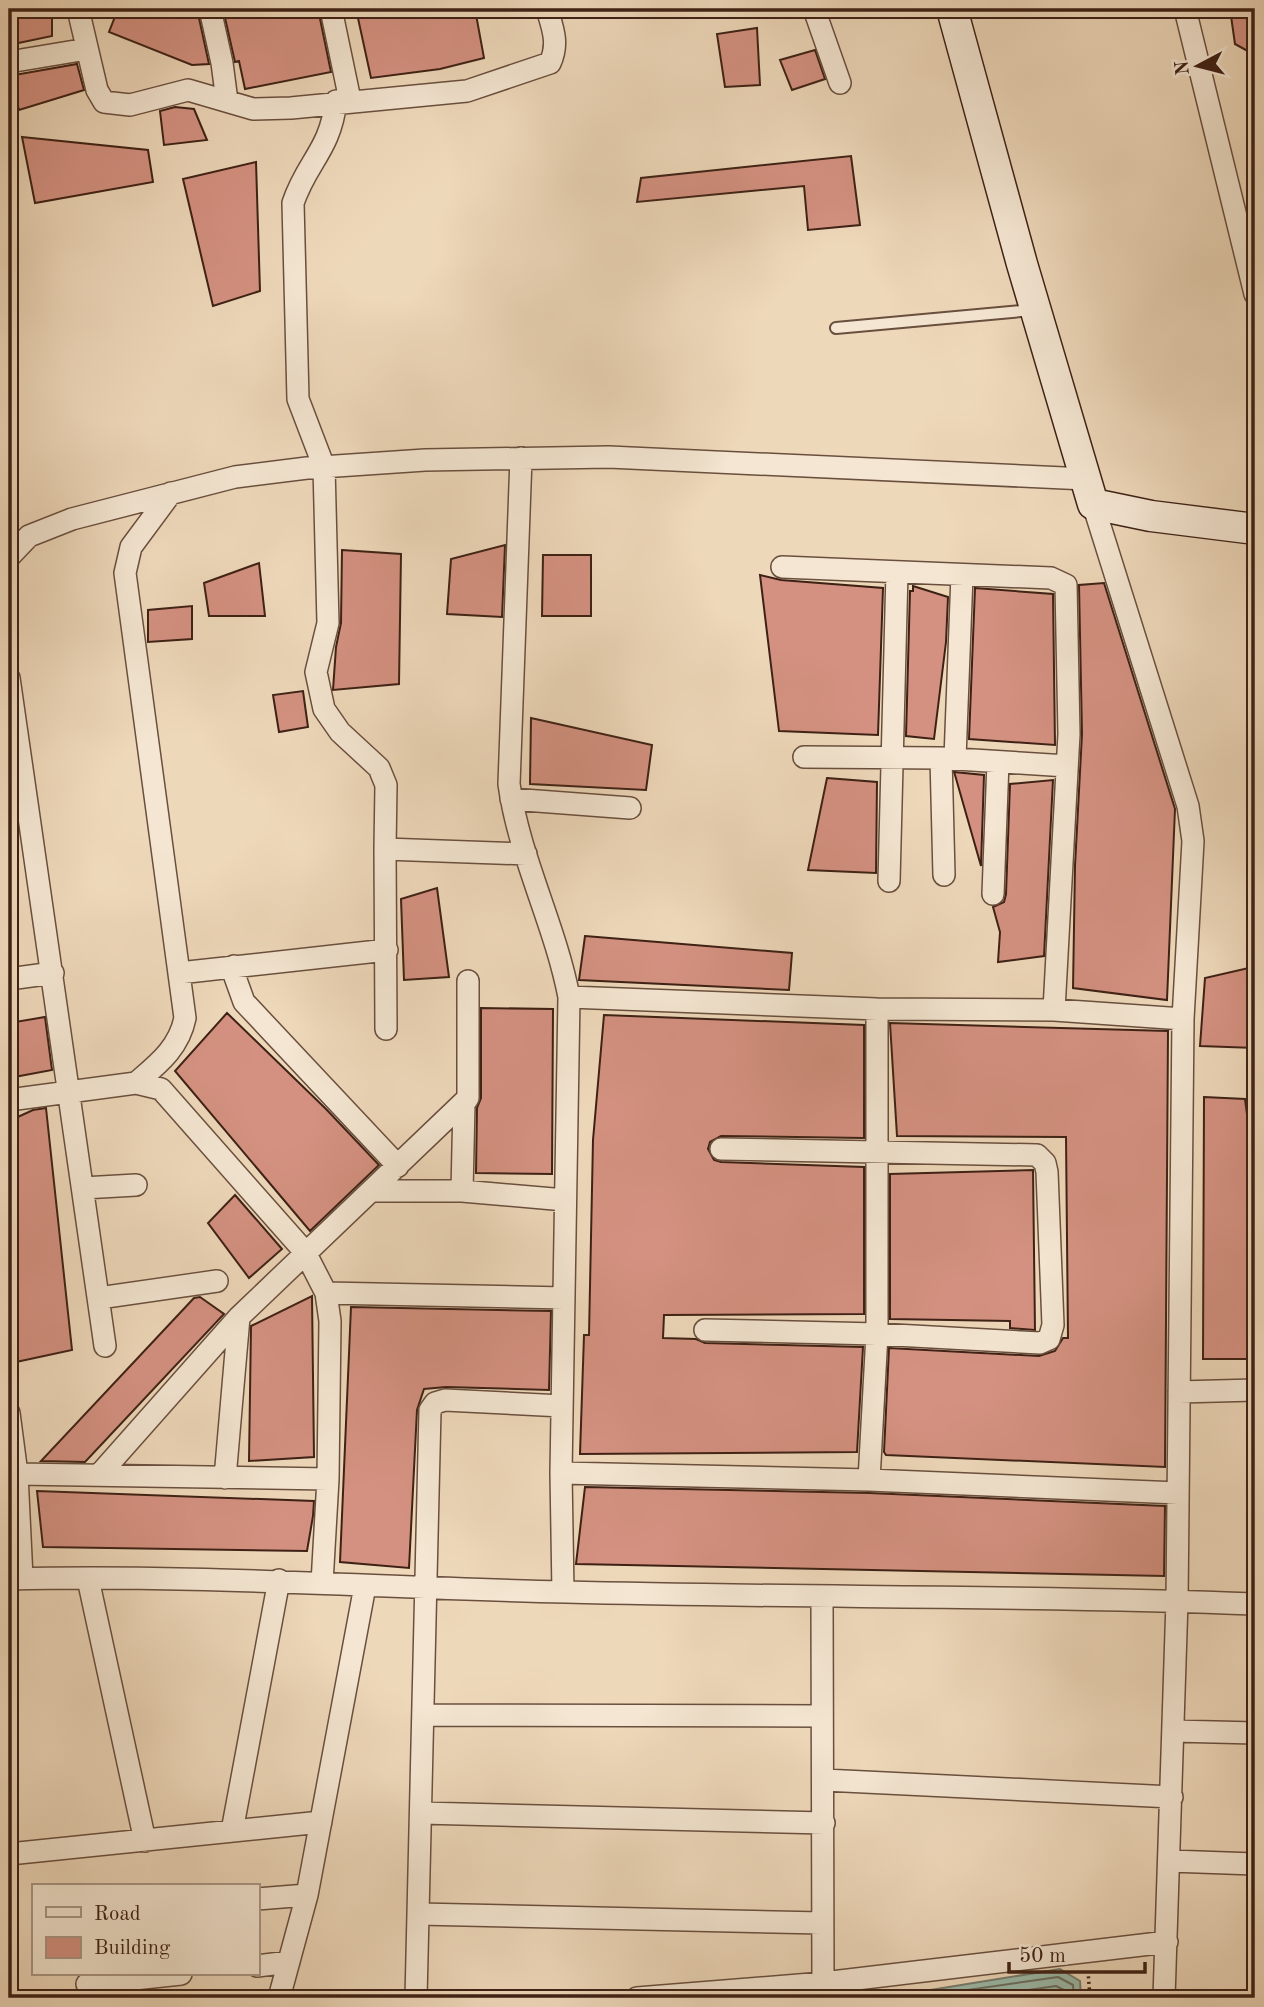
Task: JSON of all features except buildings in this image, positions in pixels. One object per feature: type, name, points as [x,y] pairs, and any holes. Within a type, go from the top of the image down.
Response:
[{"type":"main road","points":[[952,9],[1035,310],[1089,492],[1151,516],[1255,529]]},
{"type":"street","points":[[78,9],[97,90],[104,102],[130,105],[188,90],[253,109],[467,91],[543,67],[550,64],[556,42],[547,9]]},
{"type":"street","points":[[210,9],[227,102]]},
{"type":"street","points":[[331,9],[343,101],[325,147],[300,182],[293,203],[298,399],[324,467],[328,623],[316,672],[324,709],[340,732],[379,768],[386,785],[386,1029]]},
{"type":"street","points":[[814,9],[840,83]]},
{"type":"street","points":[[1185,9],[1255,294]]},
{"type":"street","points":[[9,62],[87,49]]},
{"type":"street","points":[[521,458],[508,772],[511,799],[563,969],[569,997],[561,1473],[563,1592]]},
{"type":"street","points":[[9,557],[29,536],[44,528],[235,477],[425,460],[715,460],[1089,492],[1188,806],[1193,841],[1183,1019],[1177,1601],[1164,1998]]},
{"type":"street","points":[[136,1083],[167,1056],[182,1033],[185,1018],[125,573],[126,558],[131,547],[171,493]]},
{"type":"street","points":[[782,566],[1051,578],[1066,585],[1067,766],[1054,1010]]},
{"type":"street","points":[[889,881],[897,572]]},
{"type":"street","points":[[944,875],[948,758],[962,575]]},
{"type":"street","points":[[9,678],[105,1346]]},
{"type":"street","points":[[804,757],[948,758],[1067,766]]},
{"type":"street","points":[[993,894],[998,762]]},
{"type":"street","points":[[511,799],[630,808]]},
{"type":"street","points":[[385,849],[526,854]]},
{"type":"street","points":[[179,973],[387,950]]},
{"type":"street","points":[[234,966],[244,1002],[398,1166]]},
{"type":"street","points":[[9,979],[53,973]]},
{"type":"street","points":[[462,1191],[464,1104],[468,1098],[468,981]]},
{"type":"street","points":[[569,997],[877,1009],[1054,1010],[1183,1019]]},
{"type":"street","points":[[869,1480],[877,1334],[877,1009]]},
{"type":"street","points":[[9,1100],[136,1083],[161,1089],[305,1252],[326,1293],[330,1321],[328,1479],[322,1583]]},
{"type":"street","points":[[99,1475],[239,1317],[468,1098]]},
{"type":"street","points":[[705,1330],[877,1334],[1040,1343],[1049,1339],[1054,1325],[1047,1172],[1045,1163],[1037,1155],[721,1149]]},
{"type":"street","points":[[83,1188],[136,1185]]},
{"type":"street","points":[[372,1191],[462,1191],[565,1200]]},
{"type":"street","points":[[99,1298],[217,1281]]},
{"type":"street","points":[[326,1293],[564,1298]]},
{"type":"street","points":[[225,1478],[239,1317]]},
{"type":"street","points":[[1180,1392],[1255,1390]]},
{"type":"street","points":[[416,1998],[429,1418],[435,1403],[445,1400],[562,1406]]},
{"type":"street","points":[[9,1413],[17,1474],[15,1579],[279,1580],[365,1586],[563,1592],[1255,1604]]},
{"type":"street","points":[[561,1473],[869,1480],[1178,1493]]},
{"type":"street","points":[[17,1474],[328,1479]]},
{"type":"street","points":[[88,1579],[145,1841]]},
{"type":"street","points":[[232,1831],[279,1580]]},
{"type":"street","points":[[279,1998],[307,1895],[365,1586]]},
{"type":"street","points":[[822,1598],[823,1983]]},
{"type":"street","points":[[423,1714],[821,1716]]},
{"type":"street","points":[[1174,1731],[1255,1733]]},
{"type":"street","points":[[824,1780],[1172,1797]]},
{"type":"street","points":[[422,1813],[824,1823]]},
{"type":"street","points":[[9,1854],[321,1822]]},
{"type":"street","points":[[1170,1861],[1255,1864]]},
{"type":"street","points":[[259,1899],[307,1895]]},
{"type":"street","points":[[419,1914],[822,1923]]},
{"type":"street","points":[[637,1998],[823,1983],[1167,1942]]},
{"type":"street","points":[[259,1966],[289,1962]]},
{"type":"street","points":[[87,1985],[164,1976]]},
{"type":"lane","points":[[836,328],[1035,310]]},
{"type":"path","points":[[1087,1952],[1090,1998]]},
{"type":"water","points":[[1060,1969],[1080,1981],[1081,1998],[881,1998]]}]
